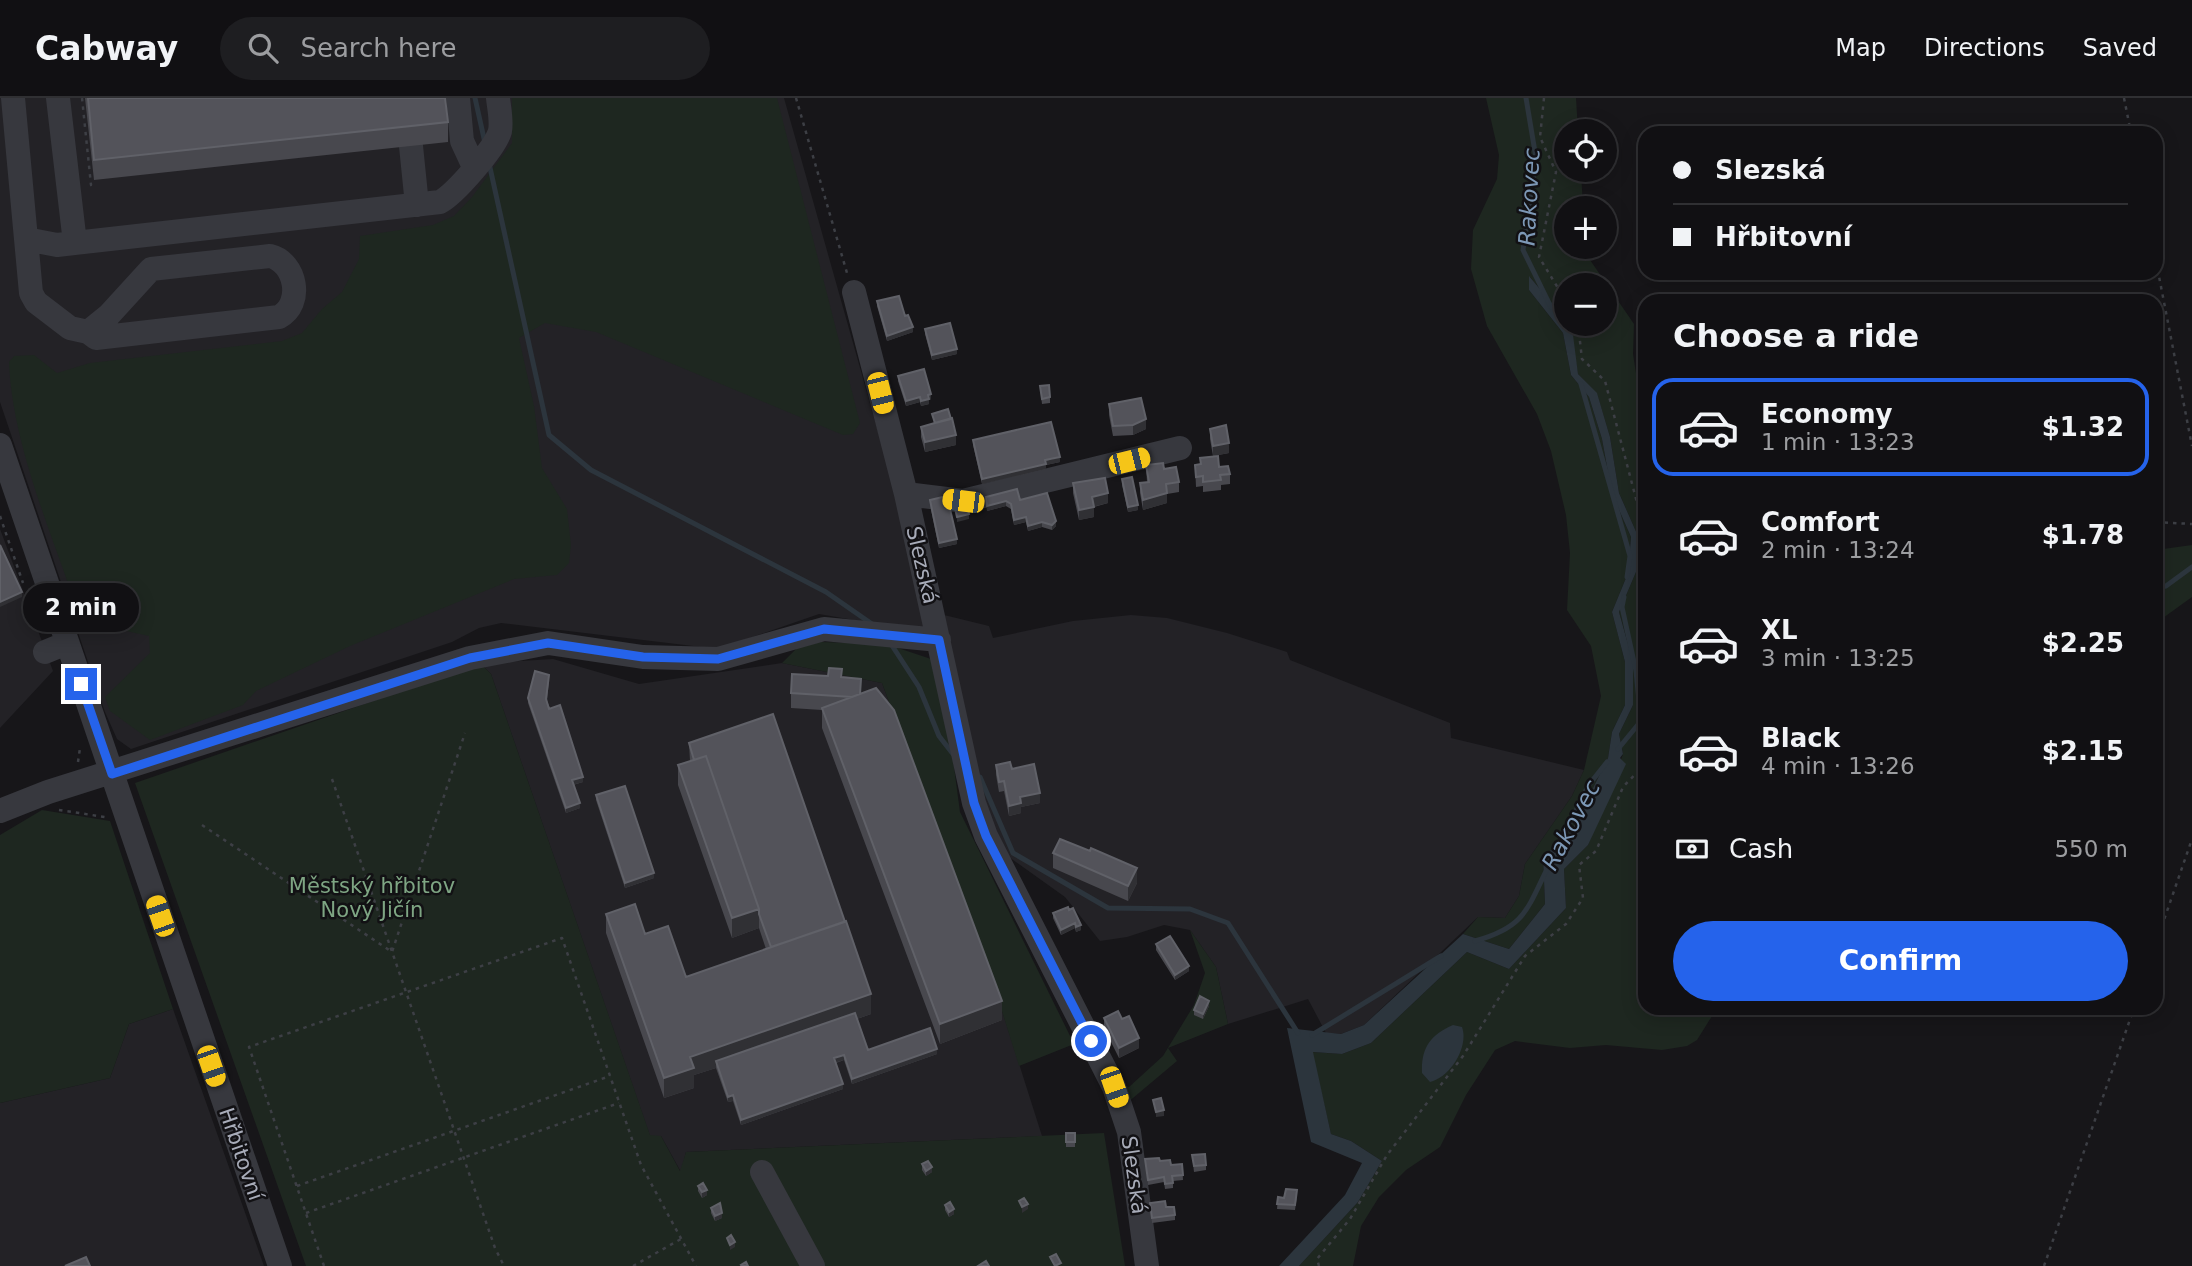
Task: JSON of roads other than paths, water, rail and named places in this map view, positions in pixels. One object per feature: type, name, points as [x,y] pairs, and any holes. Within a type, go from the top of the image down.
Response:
[{"type":"street","points":[[13,98],[31,293],[36,302],[70,328],[88,332],[96,338],[279,317],[288,311],[293,301],[292,277],[281,259],[270,256],[151,269],[109,315],[88,332]]},
{"type":"street","points":[[58,98],[75,243]]},
{"type":"street","points":[[458,98],[462,141],[474,167]]},
{"type":"street","points":[[26,239],[57,245],[417,205],[447,198],[500,132],[498,98]]},
{"type":"street","points":[[411,146],[417,205]]},
{"type":"street","name":"Slezská","points":[[853,292],[906,494],[974,803],[986,836],[1118,1098],[1129,1132],[1147,1266]]},
{"type":"street","name":"Hřbitovní","points":[[0,445],[56,648],[112,774],[280,1266]]},
{"type":"street","points":[[906,494],[963,501],[1180,448]]},
{"type":"street","points":[[0,811],[48,792],[112,774],[470,658],[548,643],[643,657],[718,659],[824,629],[939,640]]},
{"type":"street","points":[[762,1172],[813,1266]]},
{"type":"waterway","points":[[475,98],[485,143]]},
{"type":"waterway","name":"Rakovec","points":[[1526,98],[1536,158],[1523,250],[1551,307]]},
{"type":"waterway","points":[[489,163],[549,435],[591,470],[826,592],[872,624]]},
{"type":"waterway","name":"Rakovec","points":[[1581,384],[1630,556],[1627,577]]},
{"type":"waterway","points":[[2163,587],[2192,567]]},
{"type":"waterway","name":"Rakovec","points":[[1624,597],[1622,607],[1638,691]]},
{"type":"waterway","points":[[891,644],[919,687],[939,736],[953,754]]},
{"type":"waterway","name":"Rakovec","points":[[1618,749],[1638,725]]},
{"type":"waterway","name":"Rakovec","points":[[1558,847],[1588,786],[1607,762]]},
{"type":"waterway","points":[[980,777],[1013,853],[1108,908],[1190,909],[1228,923],[1298,1033]]},
{"type":"waterway","name":"Rakovec","points":[[1475,941],[1503,930],[1521,917],[1546,871]]},
{"type":"waterway","name":"Rakovec","points":[[1312,1035],[1441,956]]},
{"type":"park label","name":"Městský hřbitov Nový Jičín","points":[[372,898]]}]
